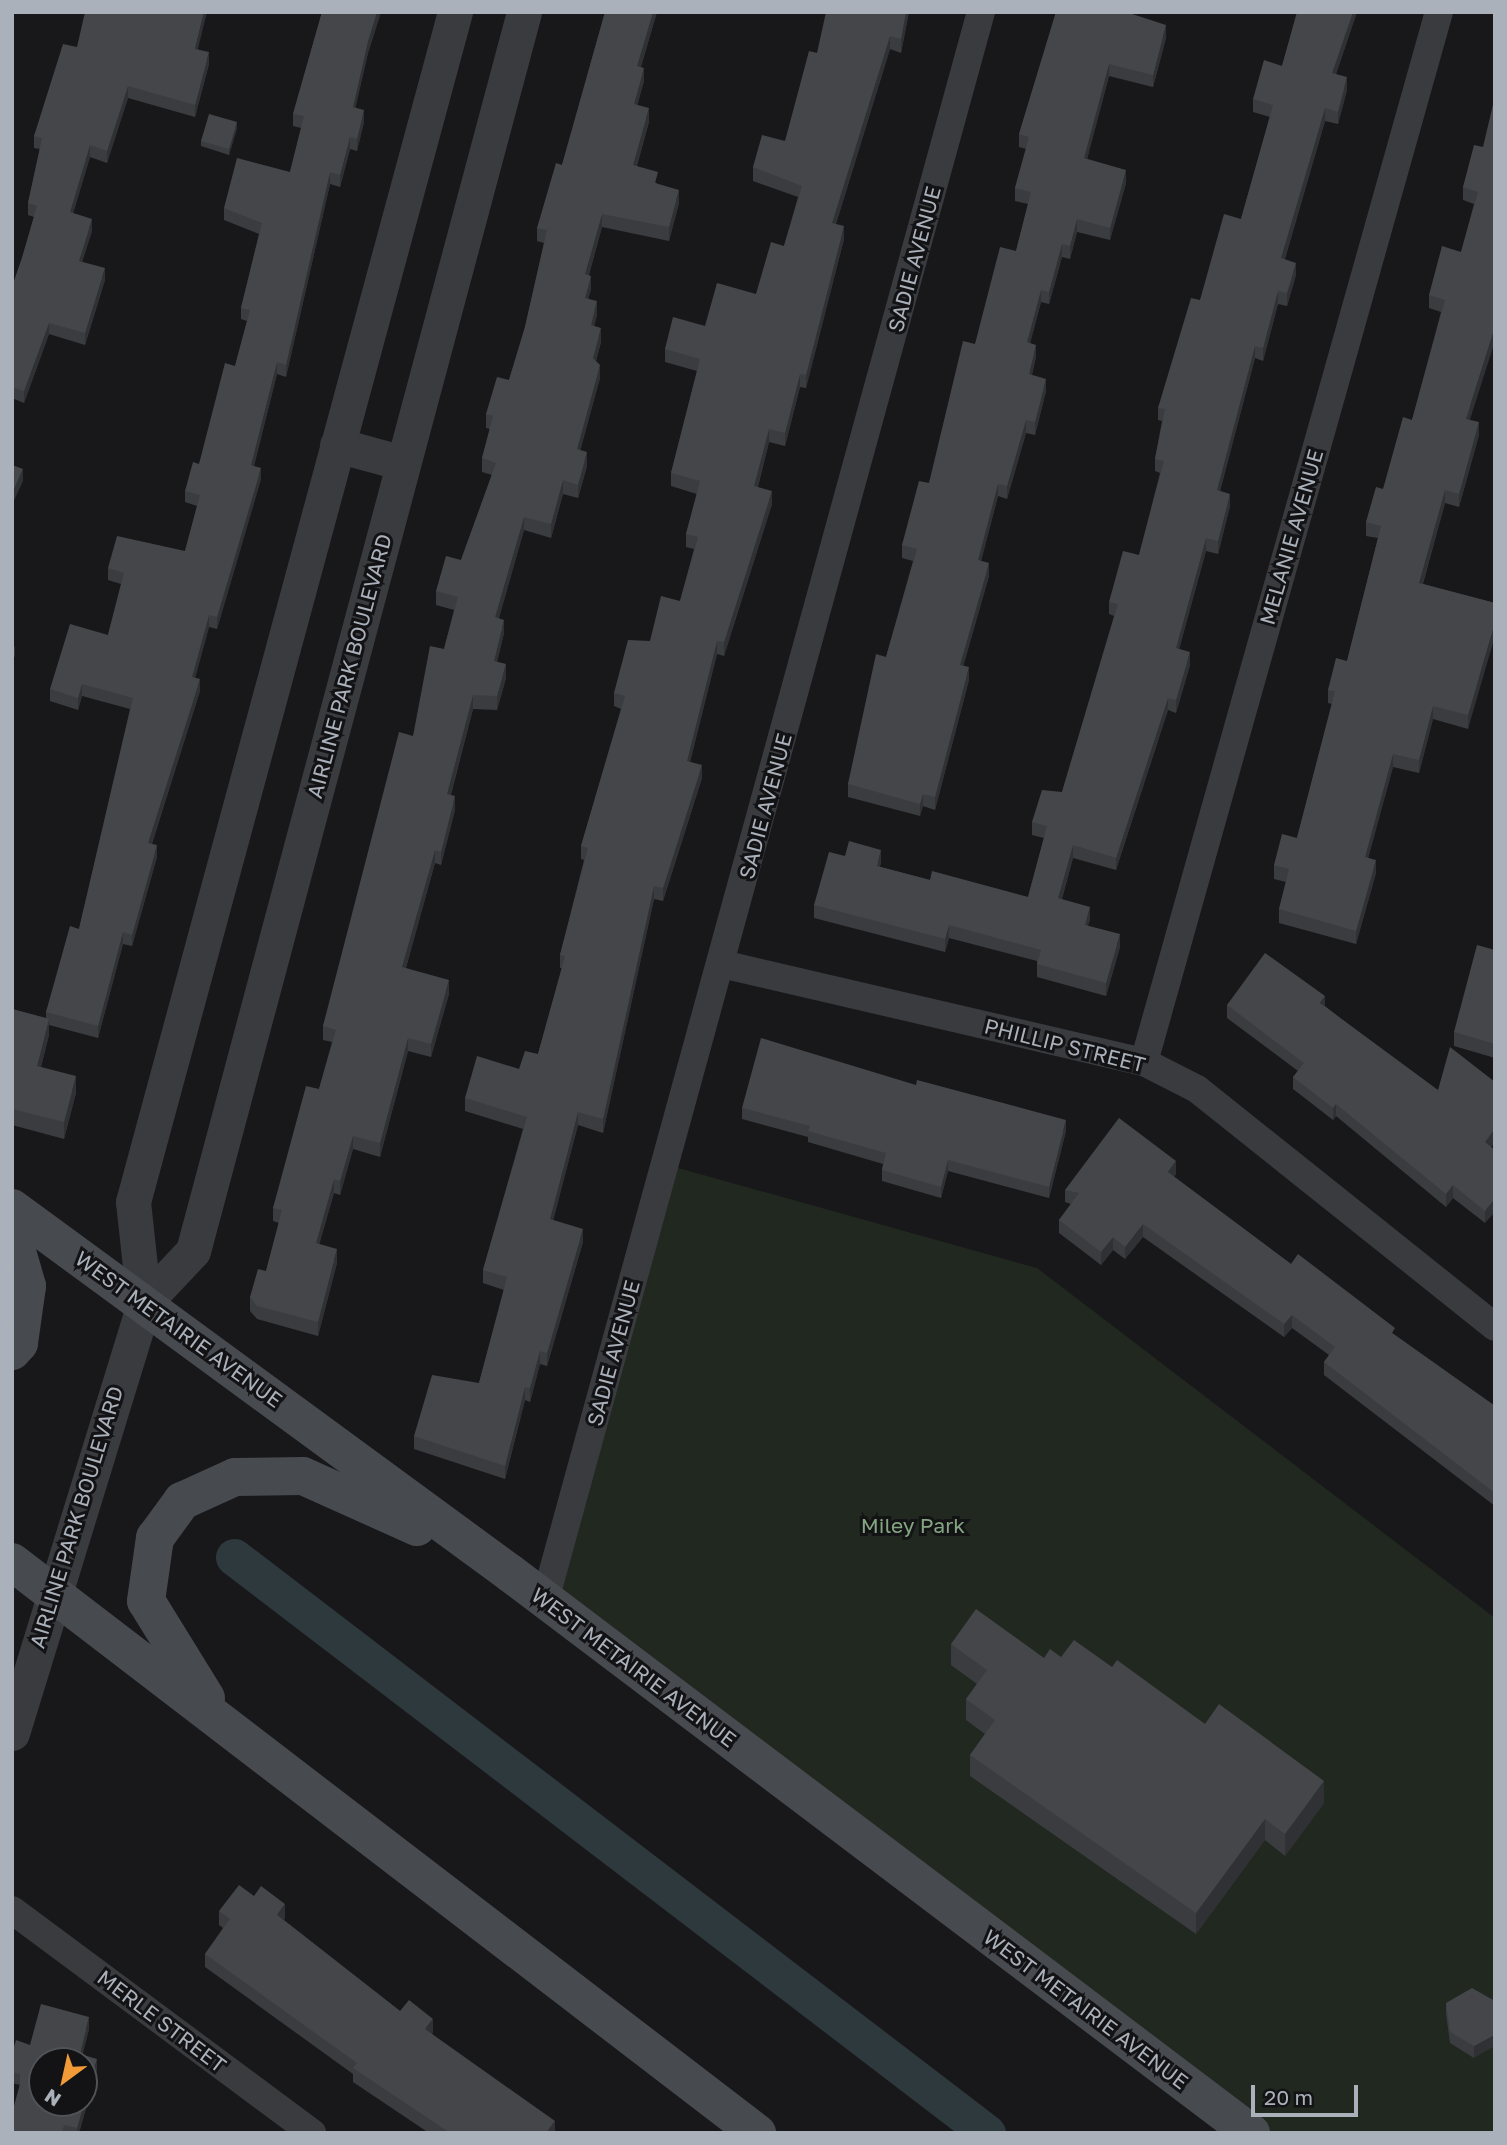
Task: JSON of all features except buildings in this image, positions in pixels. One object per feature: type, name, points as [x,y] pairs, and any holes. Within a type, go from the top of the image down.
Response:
[{"type":"main road","name":"WEST METAIRIE AVENUE","points":[[12,1208],[510,1573],[1251,2133]]},
{"type":"main road","points":[[12,1234],[27,1286],[19,1343],[12,1351]]},
{"type":"main road","points":[[223,1723],[146,1601],[155,1538],[182,1501],[235,1477],[303,1476],[510,1573]]},
{"type":"main road","points":[[12,1562],[757,2133]]},
{"type":"street","name":"AIRLINE PARK BOULEVARD","points":[[12,1733],[51,1591],[144,1303],[133,1202],[454,12]]},
{"type":"street","name":"AIRLINE PARK BOULEVARD","points":[[144,1303],[192,1251],[524,12]]},
{"type":"street","name":"SADIE AVENUE","points":[[545,1600],[722,964],[981,12]]},
{"type":"street","name":"MELANIE AVENUE","points":[[1144,1062],[1438,12]]},
{"type":"street","points":[[337,445],[403,463]]},
{"type":"street","name":"PHILLIP STREET","points":[[722,964],[1144,1062],[1197,1089],[1495,1327]]},
{"type":"street","name":"MERLE STREET","points":[[12,1910],[312,2133]]},
{"type":"green space","name":"Miley Park","points":[[664,1164],[1037,1268],[1495,1618],[1495,2133],[1264,2133],[545,1600]]},
{"type":"waterway","points":[[234,1557],[987,2133]]}]
